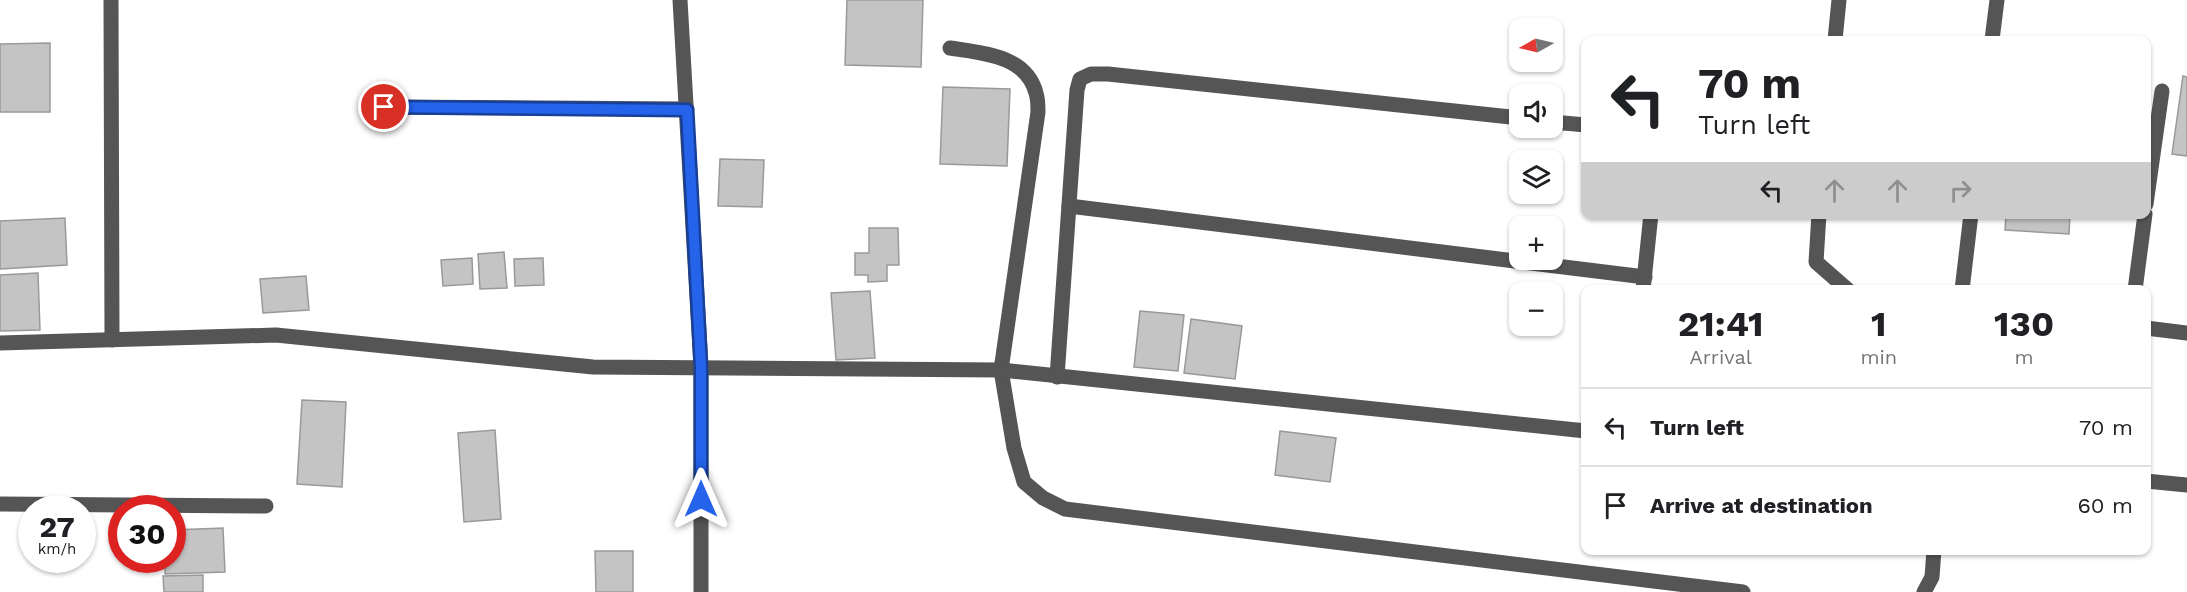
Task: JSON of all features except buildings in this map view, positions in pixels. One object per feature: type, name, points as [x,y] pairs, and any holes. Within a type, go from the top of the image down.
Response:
[{"type":"street","points":[[111,0],[112,340]]},
{"type":"street","points":[[681,0],[701,367],[701,592]]},
{"type":"street","points":[[1835,36],[1839,0]]},
{"type":"street","points":[[1992,36],[1997,0]]},
{"type":"street","points":[[951,48],[999,56],[1016,65],[1029,78],[1036,93],[1038,112],[1001,370],[1014,448],[1024,482],[1043,498],[1065,509],[1743,592]]},
{"type":"street","points":[[1057,377],[1077,90],[1080,79],[1091,74],[1120,75],[1509,117]]},
{"type":"street","points":[[2151,169],[2162,91]]},
{"type":"street","points":[[384,107],[687,110]]},
{"type":"street","points":[[1563,123],[1581,125]]},
{"type":"street","points":[[1069,206],[1644,283],[1650,219]]},
{"type":"street","points":[[1819,219],[1816,262],[1842,285]]},
{"type":"street","points":[[1963,285],[1970,219]]},
{"type":"street","points":[[2136,285],[2144,219]]},
{"type":"street","points":[[2151,329],[2187,333]]},
{"type":"street","points":[[0,343],[276,335],[593,367],[1001,370],[1581,430]]},
{"type":"street","points":[[2151,481],[2187,485]]},
{"type":"street","points":[[0,504],[266,506]]},
{"type":"street","points":[[1924,592],[1932,577],[1934,555]]},
{"type":"route","points":[[384,107],[687,110],[701,367],[701,499]]}]
